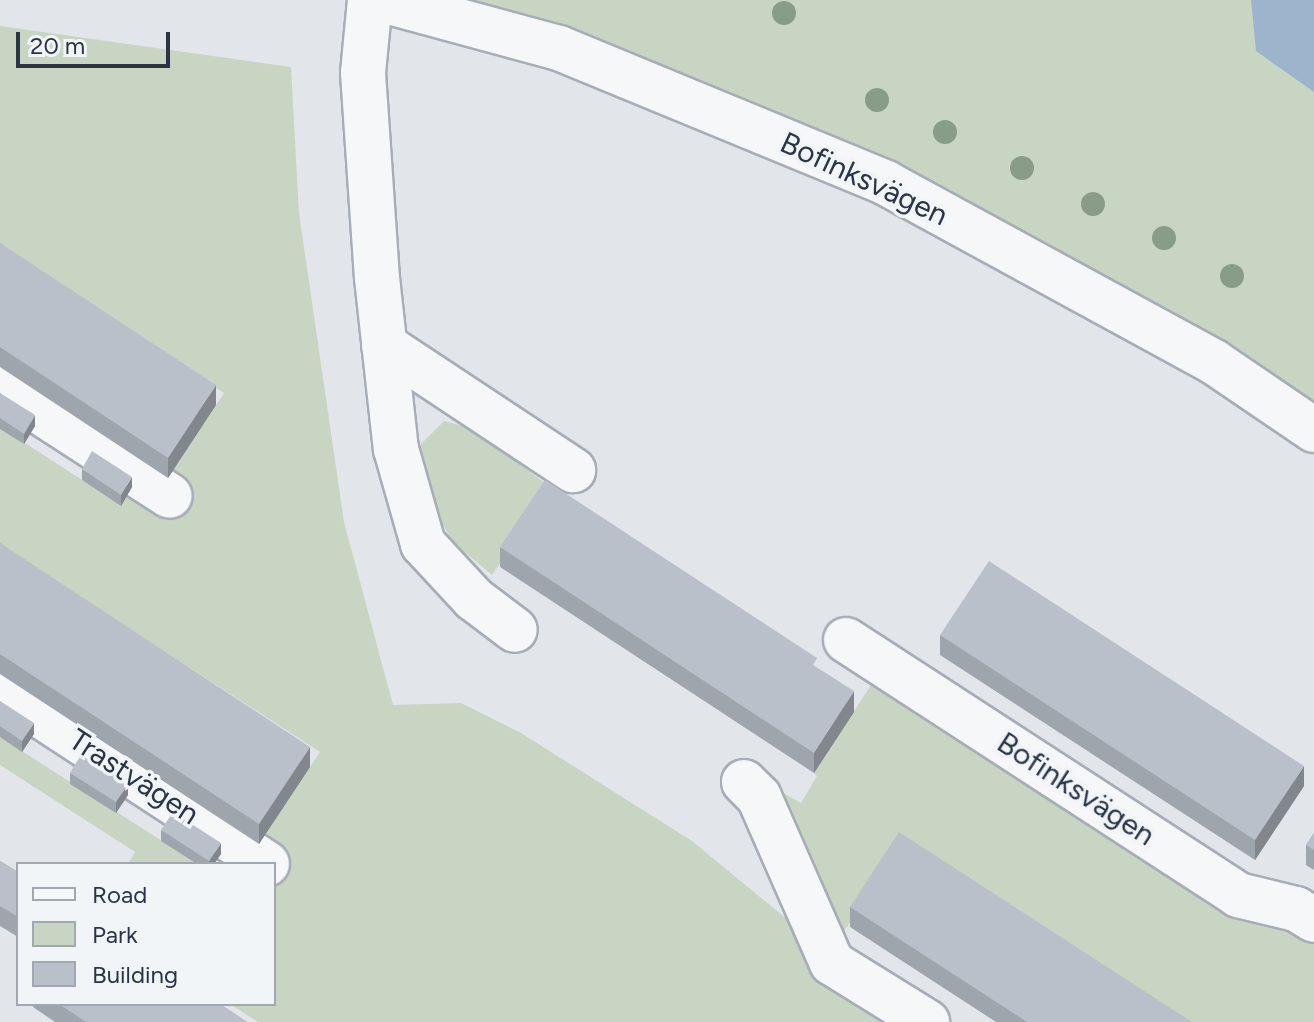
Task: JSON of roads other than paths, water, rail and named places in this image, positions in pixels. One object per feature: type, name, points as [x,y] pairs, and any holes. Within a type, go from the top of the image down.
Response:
[{"type":"street","points":[[370,0],[363,73],[384,345],[396,449],[423,544],[474,599],[515,630]]},
{"type":"street","name":"Bofinksvägen","points":[[382,0],[559,48],[886,183],[1214,362],[1314,430]]},
{"type":"street","points":[[384,345],[573,470]]},
{"type":"street","points":[[0,386],[170,496]]},
{"type":"street","name":"Bofinksvägen","points":[[846,640],[1238,895],[1296,909],[1314,920]]},
{"type":"street","name":"Trastvägen","points":[[0,689],[264,862]]},
{"type":"street","points":[[744,782],[759,797],[832,963],[927,1022]]},
{"type":"water","points":[[1251,0],[1314,0],[1314,92],[1256,51]]}]
